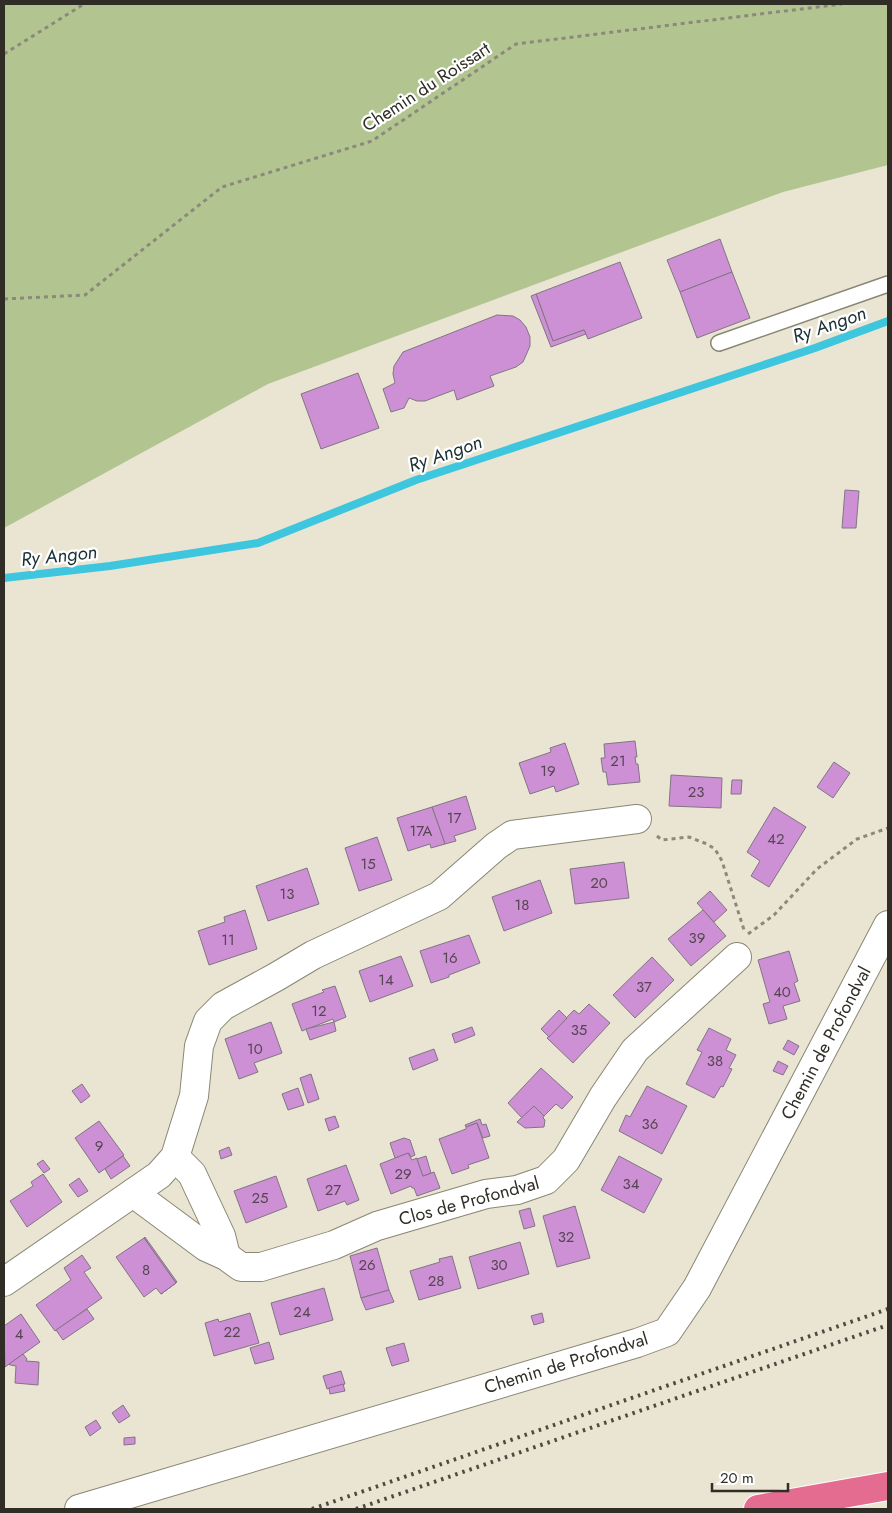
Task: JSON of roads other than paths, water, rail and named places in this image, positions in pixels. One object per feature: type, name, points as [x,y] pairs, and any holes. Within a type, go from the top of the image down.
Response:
[{"type":"highway","points":[[758,1509],[888,1486]]},
{"type":"street","points":[[4,1282],[159,1175],[175,1157],[194,1096],[200,1046],[208,1021],[223,1006],[276,978],[313,954],[439,896],[496,846],[512,835],[637,819]]},
{"type":"street","name":"Chemin de Profondval","points":[[79,1509],[637,1343],[667,1332],[698,1288],[888,925]]},
{"type":"street","name":"Clos de Profondval","points":[[133,1193],[206,1247],[226,1256],[241,1267],[261,1267],[334,1245],[377,1226],[486,1194],[517,1190],[546,1180],[566,1160],[603,1097],[635,1050],[737,957]]},
{"type":"street","points":[[175,1157],[192,1174],[221,1236],[226,1256]]},
{"type":"lane","points":[[718,343],[888,284]]},
{"type":"waterway","name":"Ry Angon","points":[[4,578],[110,566],[258,543],[416,480],[815,348],[888,321]]},
{"type":"railway","points":[[312,1509],[888,1309]]},
{"type":"railway","points":[[356,1509],[888,1325]]}]
